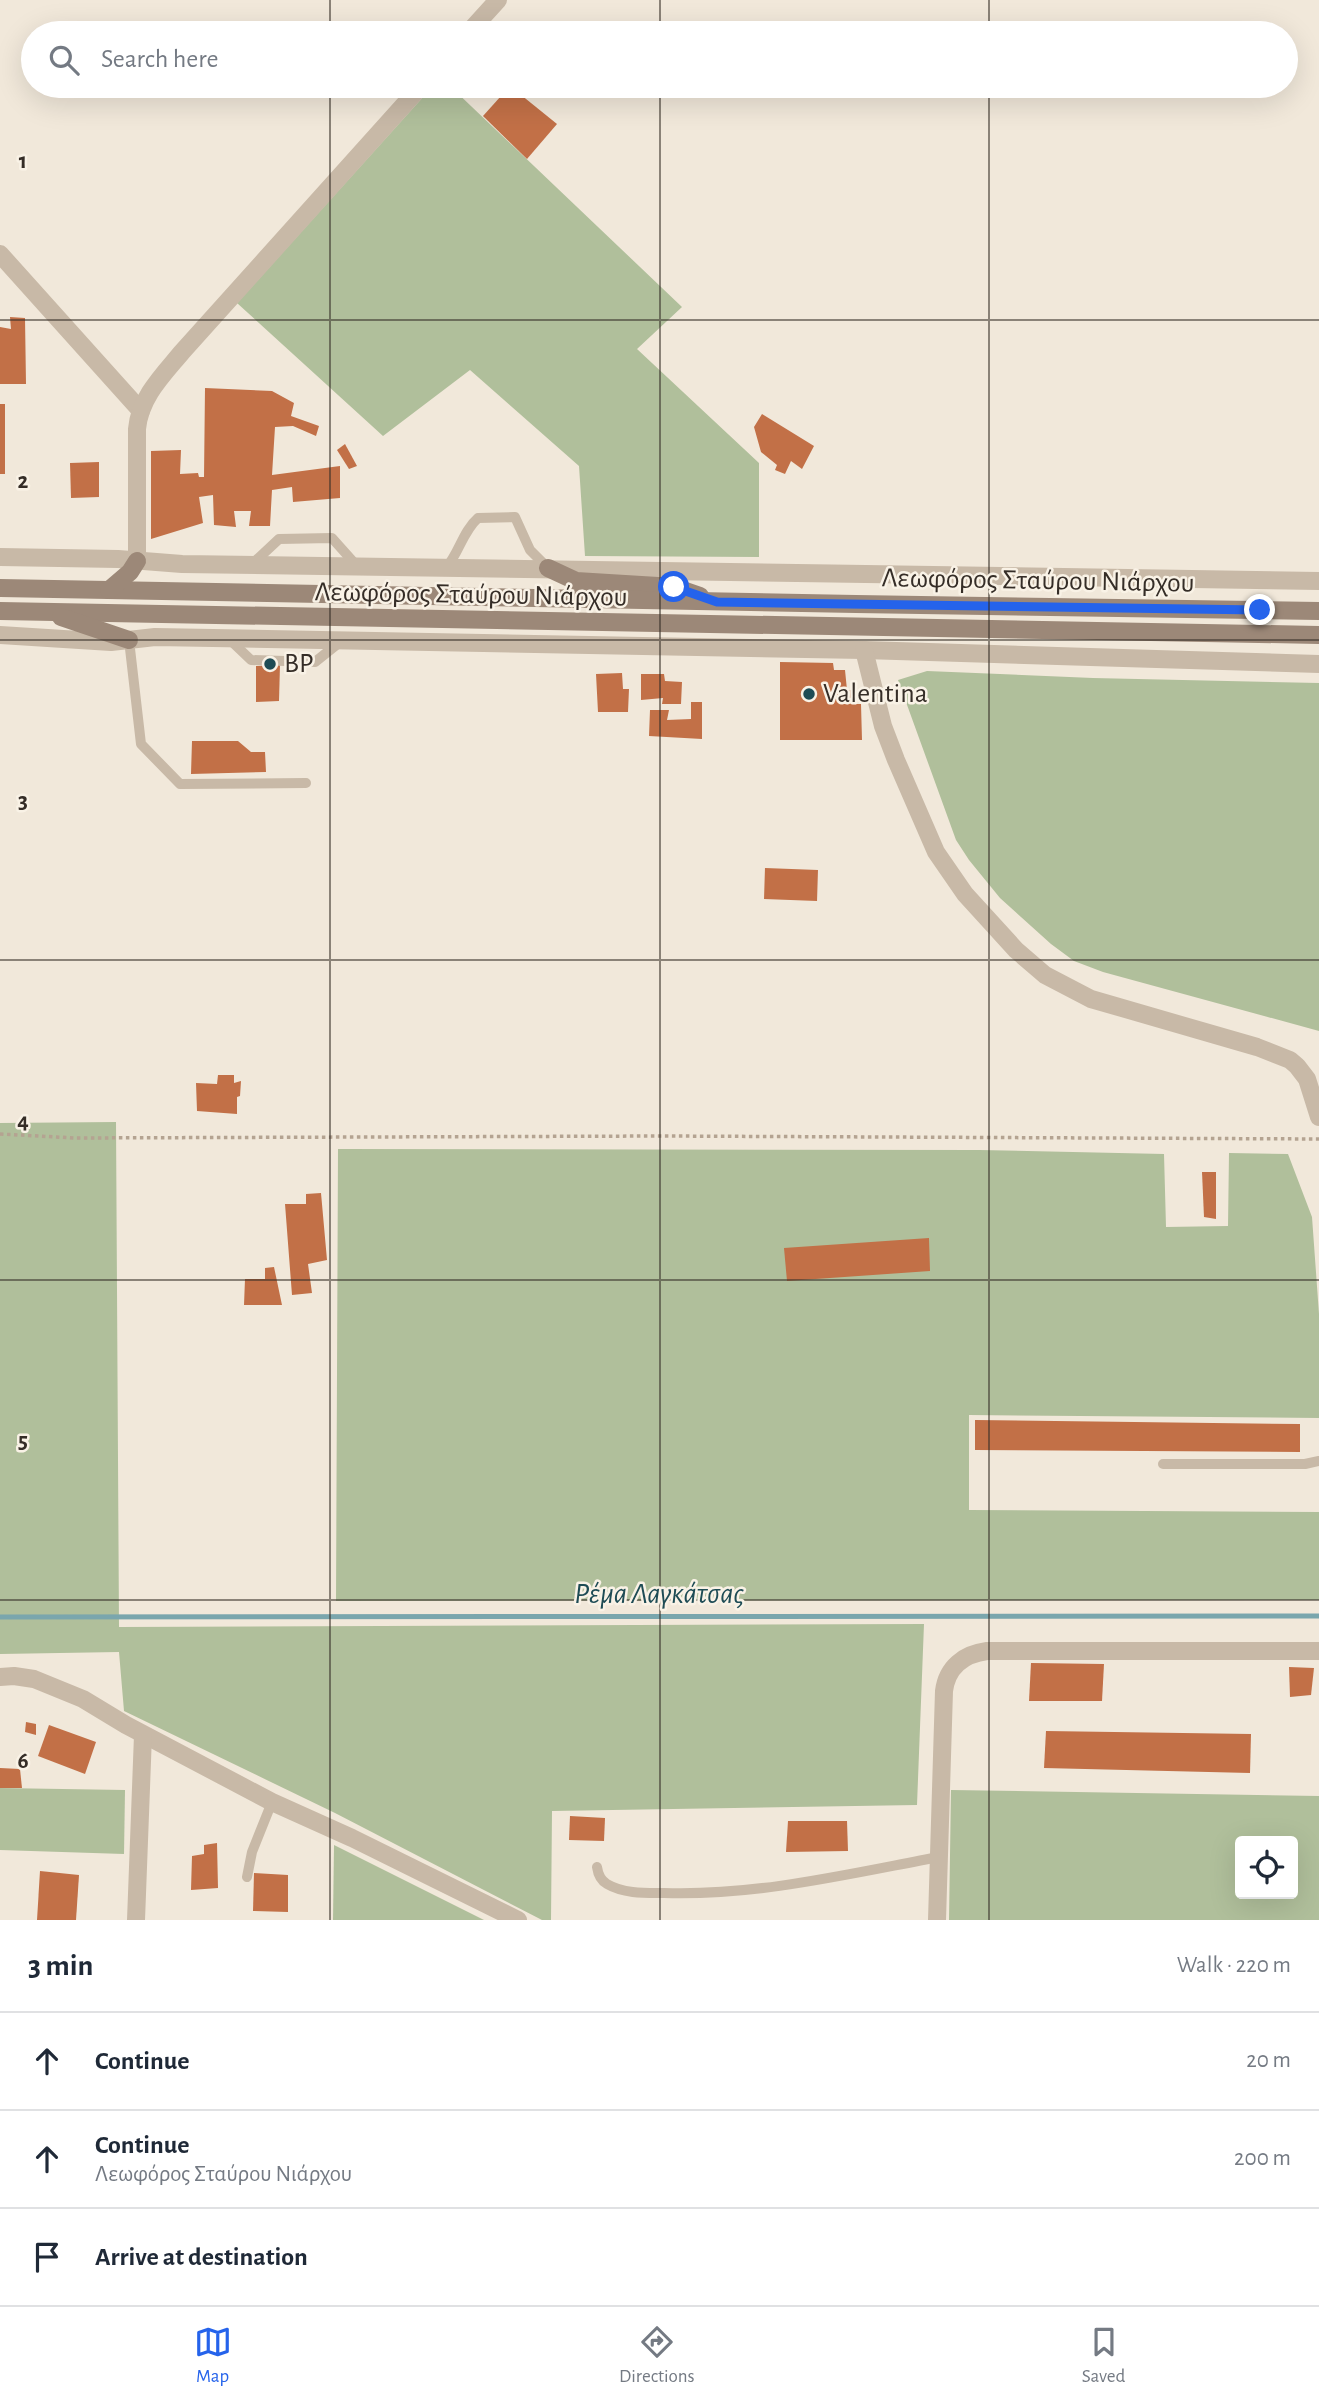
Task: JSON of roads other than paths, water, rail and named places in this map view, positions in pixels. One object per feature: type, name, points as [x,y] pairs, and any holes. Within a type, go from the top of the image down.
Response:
[{"type":"main road","points":[[109,590],[130,572],[137,561]]},
{"type":"main road","points":[[548,568],[576,581],[674,587],[717,602]]},
{"type":"main road","name":"Λεωφόρος Σταύρου Νιάρχου","points":[[0,588],[1319,611]]},
{"type":"main road","name":"Λεωφόρος Σταύρου Νιάρχου","points":[[0,611],[1319,635]]},
{"type":"main road","points":[[52,612],[130,640]]},
{"type":"street","points":[[479,21],[498,0]]},
{"type":"street","points":[[137,561],[137,429],[141,411],[153,387],[410,98]]},
{"type":"street","points":[[0,254],[141,411]]},
{"type":"street","points":[[0,557],[182,564],[1319,581]]},
{"type":"street","points":[[0,635],[97,642],[155,637],[864,650],[1319,664]]},
{"type":"street","points":[[864,650],[883,726],[936,852],[965,894],[1016,950],[1045,975],[1084,997],[1257,1047],[1290,1060],[1307,1079],[1319,1117]]},
{"type":"street","points":[[937,1920],[945,1684],[954,1666],[966,1656],[988,1651],[1319,1651]]},
{"type":"street","points":[[0,1677],[34,1679],[83,1699],[143,1735],[272,1802],[352,1838],[518,1920]]},
{"type":"street","points":[[136,1920],[143,1735]]},
{"type":"lane","points":[[446,568],[478,518],[516,517],[530,550],[548,568]]},
{"type":"lane","points":[[251,565],[279,539],[332,538],[356,566]]},
{"type":"lane","points":[[130,640],[141,744],[180,783],[306,783]]},
{"type":"lane","points":[[1163,1464],[1305,1464],[1319,1461]]},
{"type":"lane","points":[[247,1877],[252,1852],[272,1802]]},
{"type":"lane","points":[[597,1867],[599,1876],[605,1883],[617,1889],[636,1893],[681,1894],[734,1892],[822,1880],[939,1857]]},
{"type":"waterway","name":"Ρέμα Λαγκάτσας","points":[[0,1617],[1319,1616]]},
{"type":"place","name":"BP","points":[[270,664]]},
{"type":"place","name":"Valentina","points":[[809,694]]}]
